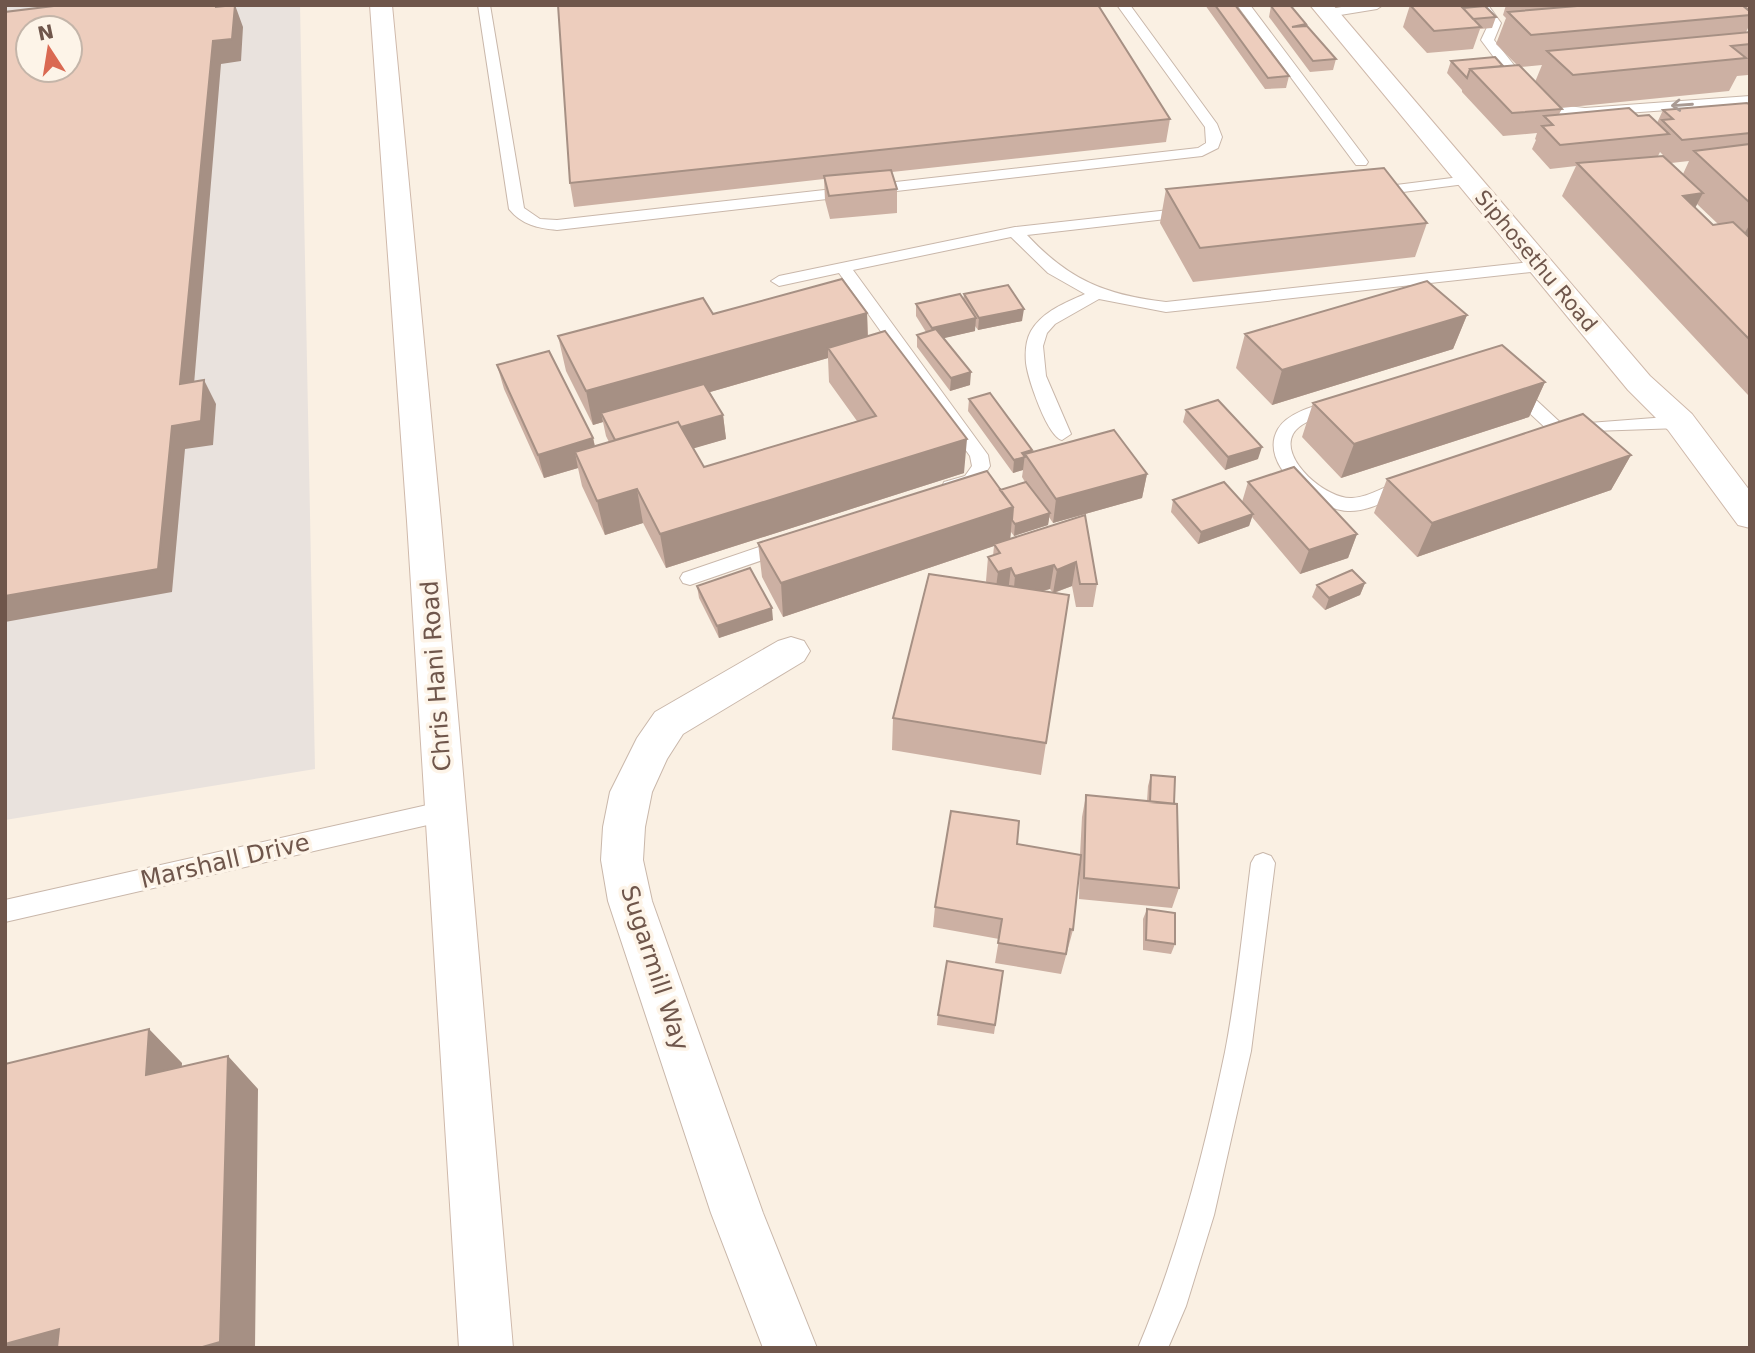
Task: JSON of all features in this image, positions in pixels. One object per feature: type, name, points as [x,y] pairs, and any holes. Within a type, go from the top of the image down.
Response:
[{"type":"main road","name":"Chris Hani Road","points":[[381,5],[486,1348]]},
{"type":"main road","name":"Siphosethu Road","points":[[1324,9],[1639,383],[1680,422],[1714,472],[1750,516]]},
{"type":"main road","name":"Sugarmill Way","points":[[790,1348],[723,1174],[630,901],[622,860],[631,792],[651,750],[669,723],[791,651]]},
{"type":"lane","points":[[484,5],[517,209],[526,220],[558,225],[888,190],[1202,152],[1213,145],[1215,137],[1212,127],[1123,5]]},
{"type":"lane","points":[[1243,5],[1361,162]]},
{"type":"lane","points":[[1324,9],[1377,5]]},
{"type":"lane","points":[[1482,5],[1494,23],[1494,39],[1554,109],[1568,112],[1750,100]]},
{"type":"lane","points":[[1359,193],[1468,180]]},
{"type":"lane","points":[[779,281],[1014,232],[1196,212]]},
{"type":"lane","points":[[1014,232],[1054,271],[1097,294],[1132,303],[1166,307],[1540,266]]},
{"type":"lane","points":[[843,267],[979,455],[981,466],[972,480],[934,493]]},
{"type":"lane","points":[[1062,434],[1035,368],[1032,350],[1036,334],[1051,318],[1097,294]]},
{"type":"lane","points":[[1498,376],[1557,429]]},
{"type":"lane","points":[[1352,401],[1315,413],[1287,428],[1280,443],[1282,454],[1292,470],[1316,493],[1332,503],[1352,505],[1431,476]]},
{"type":"lane","points":[[1532,439],[1557,429],[1680,422]]},
{"type":"lane","points":[[690,578],[806,538]]},
{"type":"lane","name":"Marshall Drive","points":[[5,911],[445,811]]},
{"type":"lane","points":[[1153,1348],[1171,1306],[1200,1215],[1235,1065],[1263,863]]},
{"type":"shaded area","points":[[5,5],[300,5],[315,769],[5,820]]},
{"type":"building","points":[[62,5],[235,5],[232,39],[213,41],[180,384],[204,380],[201,421],[172,426],[158,569],[5,596],[5,12]]},
{"type":"building","points":[[558,5],[1098,5],[1170,119],[570,183]]},
{"type":"building","points":[[1215,5],[1235,5],[1289,76],[1268,78]]},
{"type":"building","points":[[1290,5],[1306,24],[1292,27],[1307,26],[1336,59],[1313,61],[1271,6]]},
{"type":"building","points":[[1410,5],[1460,5],[1481,27],[1434,31]]},
{"type":"building","points":[[1589,5],[1742,5],[1750,11],[1750,15],[1531,35],[1508,12]]},
{"type":"building","points":[[1485,6],[1496,17],[1473,19],[1463,8]]},
{"type":"building","points":[[1750,32],[1750,44],[1731,46],[1746,58],[1573,75],[1547,51]]},
{"type":"building","points":[[1495,57],[1503,66],[1470,69],[1467,78],[1451,61]]},
{"type":"building","points":[[1519,65],[1562,109],[1512,113],[1470,69]]},
{"type":"building","points":[[1747,103],[1750,105],[1750,133],[1682,140],[1662,120],[1673,119],[1663,110]]},
{"type":"building","points":[[1629,108],[1638,116],[1649,115],[1669,134],[1560,145],[1542,126],[1553,125],[1544,116]]},
{"type":"building","points":[[1750,144],[1750,203],[1694,151]]},
{"type":"building","points":[[1663,156],[1703,193],[1683,196],[1713,225],[1733,222],[1750,238],[1750,340],[1577,163]]},
{"type":"building","points":[[1384,168],[1427,223],[1200,248],[1166,189]]},
{"type":"building","points":[[891,170],[897,189],[829,196],[824,176]]},
{"type":"building","points":[[842,279],[867,313],[586,391],[558,336],[703,298],[713,314]]},
{"type":"building","points":[[1427,281],[1467,315],[1282,370],[1245,334]]},
{"type":"building","points":[[1008,285],[1024,309],[979,318],[964,294]]},
{"type":"building","points":[[960,294],[976,318],[932,328],[916,304]]},
{"type":"building","points":[[936,329],[971,372],[951,378],[917,335]]},
{"type":"building","points":[[885,331],[967,439],[660,534],[637,489],[597,501],[575,452],[678,422],[704,467],[876,416],[828,348]]},
{"type":"building","points":[[1502,345],[1545,382],[1354,444],[1313,403]]},
{"type":"building","points":[[549,351],[593,438],[538,455],[497,365]]},
{"type":"building","points":[[704,384],[723,415],[681,427],[678,422],[615,440],[601,413]]},
{"type":"building","points":[[990,393],[1032,450],[1022,453],[1025,457],[1014,460],[969,399]]},
{"type":"building","points":[[1218,400],[1262,447],[1228,457],[1186,410]]},
{"type":"building","points":[[1583,414],[1631,455],[1432,523],[1387,479]]},
{"type":"building","points":[[1114,430],[1147,474],[1056,499],[1025,454]]},
{"type":"building","points":[[1294,467],[1357,534],[1309,550],[1248,482]]},
{"type":"building","points":[[987,471],[1013,507],[781,583],[758,543]]},
{"type":"building","points":[[1026,482],[1050,513],[1015,524],[1012,520],[1013,507],[1000,490]]},
{"type":"building","points":[[1224,482],[1253,514],[1201,532],[1173,500]]},
{"type":"building","points":[[1085,515],[1097,584],[1080,584],[1076,562],[1057,570],[1054,565],[1015,576],[1011,568],[998,572],[988,557],[1000,553],[994,544]]},
{"type":"building","points":[[750,568],[772,608],[717,626],[697,586]]},
{"type":"building","points":[[1352,570],[1365,583],[1329,598],[1317,585]]},
{"type":"building","points":[[929,574],[1069,595],[1046,743],[893,718]]},
{"type":"building","points":[[1151,775],[1175,777],[1174,804],[1150,802]]},
{"type":"building","points":[[1086,795],[1177,804],[1179,888],[1084,878]]},
{"type":"building","points":[[951,811],[1019,821],[1017,844],[1081,855],[1073,930],[1070,929],[1066,954],[998,943],[1002,919],[935,907]]},
{"type":"building","points":[[1147,909],[1175,913],[1175,944],[1146,940]]},
{"type":"building","points":[[947,961],[1003,971],[995,1025],[938,1015]]},
{"type":"building","points":[[149,1029],[146,1075],[228,1056],[220,1342],[199,1348],[57,1348],[59,1329],[5,1344],[5,1064]]}]
